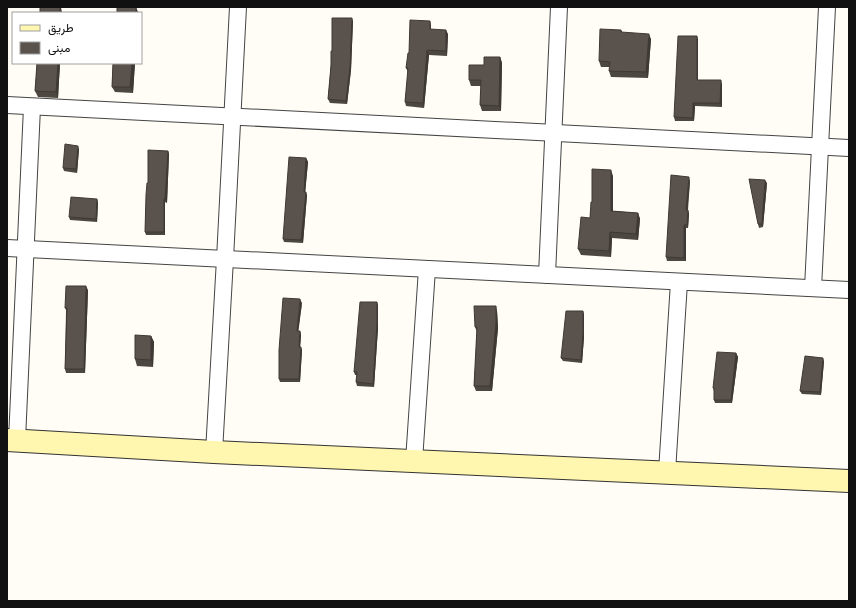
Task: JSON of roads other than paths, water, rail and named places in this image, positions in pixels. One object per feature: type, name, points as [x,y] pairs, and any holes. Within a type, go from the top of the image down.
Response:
[{"type":"street","points":[[214,452],[238,7]]},
{"type":"street","points":[[547,275],[559,7]]},
{"type":"street","points":[[813,288],[827,7]]},
{"type":"street","points":[[7,105],[849,148]]},
{"type":"street","points":[[32,107],[25,249],[12,440],[214,452],[849,481]]},
{"type":"street","points":[[7,248],[849,290]]},
{"type":"street","points":[[414,461],[427,269]]},
{"type":"street","points":[[668,472],[679,282]]}]
